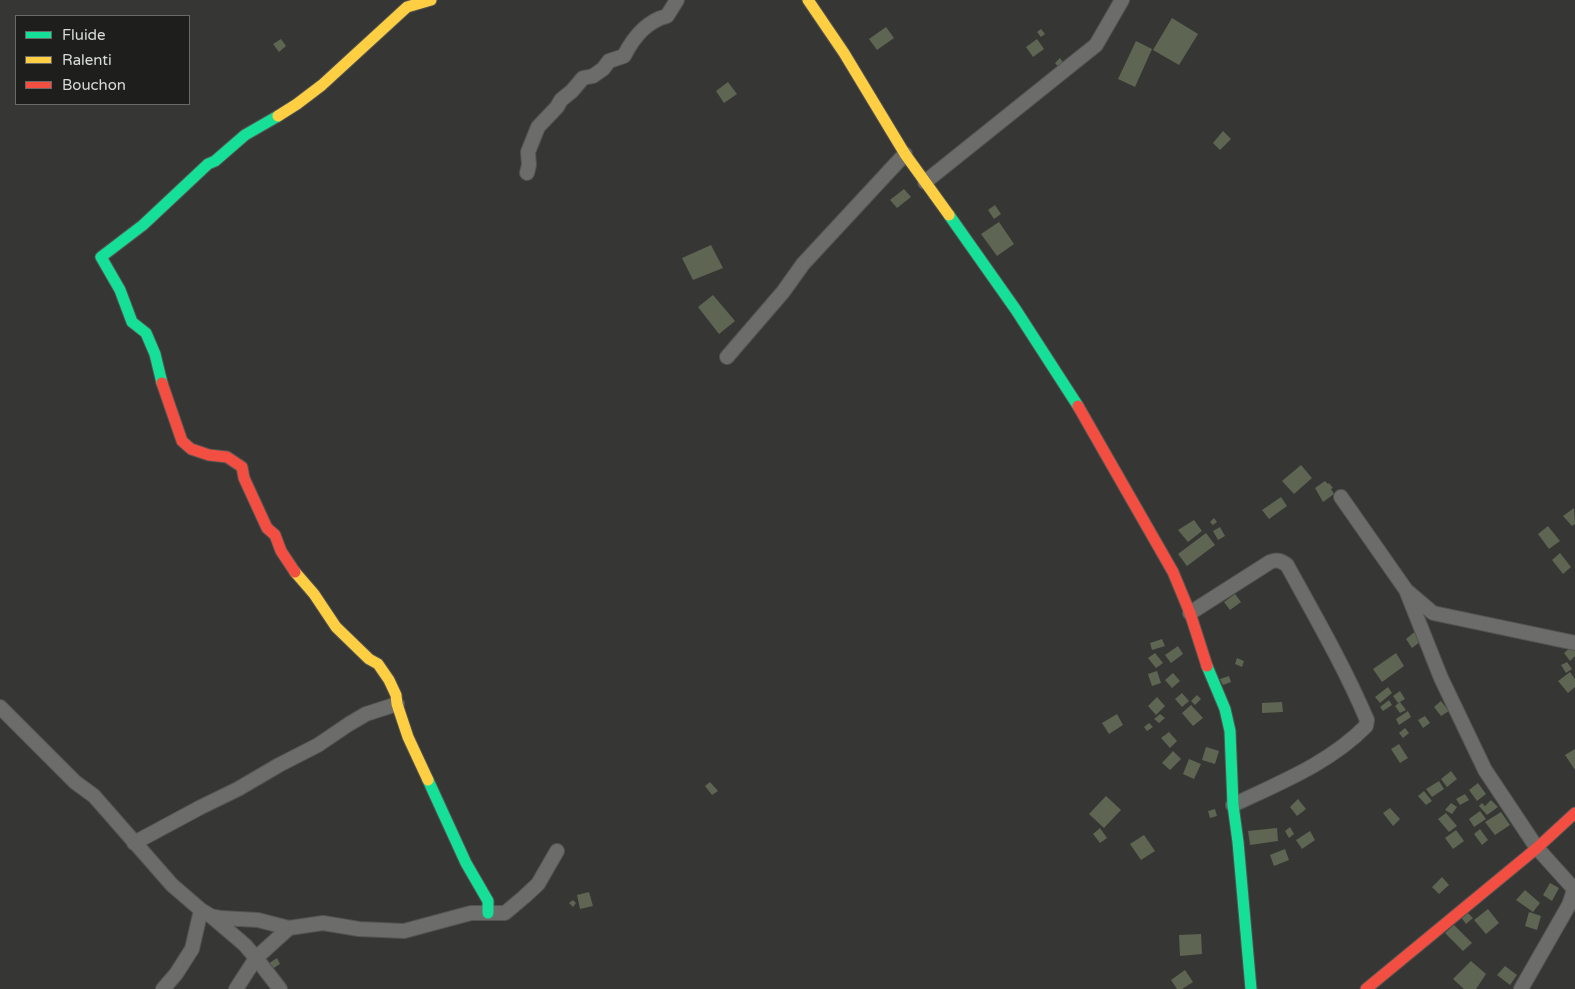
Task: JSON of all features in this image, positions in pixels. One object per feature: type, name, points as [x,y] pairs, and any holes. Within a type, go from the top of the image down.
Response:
[{"type":"street","points":[[431,0],[406,8],[322,86],[297,104],[245,135],[215,161],[208,164],[143,225],[101,257],[120,290],[132,322],[146,333],[155,354],[165,393],[182,441],[191,449],[209,455],[227,457],[242,467],[244,478],[267,528],[275,535],[281,550],[292,568],[319,601],[336,627],[369,659],[378,664],[389,680],[396,695],[397,704],[408,737],[466,862],[488,901],[488,913]]},
{"type":"street","points":[[527,172],[530,165],[528,152],[538,127],[561,100],[583,78],[593,76],[603,69],[609,61],[624,56],[629,46],[644,28],[658,19],[667,16],[675,7],[677,0]]},
{"type":"street","points":[[808,0],[844,53],[904,154],[1016,310],[1082,413],[1172,572],[1190,613],[1211,678],[1225,709],[1230,731],[1233,805],[1251,989]]},
{"type":"street","points":[[925,182],[1096,45],[1122,0]]},
{"type":"street","points":[[727,357],[783,292],[803,264],[904,154]]},
{"type":"street","points":[[1341,497],[1406,590],[1441,678],[1485,770],[1537,848],[1574,888],[1572,909],[1521,989]]},
{"type":"street","points":[[1190,613],[1270,562],[1281,561],[1287,566],[1326,635],[1351,683],[1367,720],[1366,726],[1340,750],[1295,775],[1233,805]]},
{"type":"street","points":[[1406,590],[1433,613],[1575,643]]},
{"type":"street","points":[[134,843],[201,807],[238,790],[279,765],[318,746],[348,724],[366,714],[397,704]]},
{"type":"street","points":[[0,707],[76,782],[94,796],[172,884],[245,945],[280,989]]},
{"type":"street","points":[[1366,989],[1537,848],[1575,813]]},
{"type":"street","points":[[206,913],[221,918],[258,920],[289,928],[323,923],[360,929],[404,931],[471,913],[505,913],[538,884],[557,851]]},
{"type":"street","points":[[163,989],[176,974],[192,949],[206,913]]},
{"type":"street","points":[[236,989],[256,958],[289,928]]},
{"type":"building","points":[[1172,18],[1198,34],[1179,65],[1153,50]]},
{"type":"building","points":[[886,27],[894,38],[877,50],[869,39]]},
{"type":"building","points":[[1041,29],[1045,34],[1041,37],[1037,32]]},
{"type":"building","points":[[281,39],[286,46],[279,52],[273,44]]},
{"type":"building","points":[[1037,39],[1044,49],[1033,57],[1026,47]]},
{"type":"building","points":[[1136,41],[1152,49],[1135,87],[1118,79]]},
{"type":"building","points":[[1060,58],[1064,64],[1059,68],[1055,63]]},
{"type":"building","points":[[728,82],[737,94],[724,103],[716,91]]},
{"type":"building","points":[[1223,131],[1231,139],[1220,150],[1213,143]]},
{"type":"building","points":[[904,189],[911,197],[897,208],[890,200]]},
{"type":"building","points":[[995,205],[1001,214],[994,219],[988,210]]},
{"type":"building","points":[[999,222],[1014,244],[997,256],[981,234]]},
{"type":"building","points":[[711,245],[723,268],[693,280],[682,258]]},
{"type":"building","points":[[713,295],[735,321],[719,334],[698,307]]},
{"type":"building","points":[[1301,465],[1312,478],[1294,494],[1282,481]]},
{"type":"building","points":[[1325,481],[1333,488],[1331,489],[1334,494],[1323,502],[1315,488]]},
{"type":"building","points":[[1281,497],[1287,506],[1269,519],[1262,510]]},
{"type":"building","points":[[1574,508],[1575,524],[1572,526],[1563,516]]},
{"type":"building","points":[[1214,518],[1217,522],[1213,525],[1210,522]]},
{"type":"building","points":[[1194,520],[1202,531],[1188,542],[1178,530]]},
{"type":"building","points":[[1548,526],[1560,541],[1549,549],[1538,534]]},
{"type":"building","points":[[1220,527],[1225,536],[1218,540],[1213,531]]},
{"type":"building","points":[[1206,533],[1215,545],[1187,566],[1178,554]]},
{"type":"building","points":[[1560,553],[1571,567],[1563,574],[1552,560]]},
{"type":"building","points":[[1235,594],[1241,602],[1230,610],[1224,602]]},
{"type":"building","points":[[1417,630],[1424,639],[1412,648],[1406,639]]},
{"type":"building","points":[[1162,639],[1165,646],[1152,650],[1150,643]]},
{"type":"building","points":[[1178,646],[1183,654],[1171,663],[1165,655]]},
{"type":"building","points":[[1572,646],[1575,650],[1575,656],[1570,661],[1564,653]]},
{"type":"building","points":[[1155,653],[1163,663],[1156,668],[1148,658]]},
{"type":"building","points":[[1396,653],[1404,666],[1382,682],[1373,669]]},
{"type":"building","points":[[1237,658],[1244,661],[1242,667],[1235,664]]},
{"type":"building","points":[[1567,662],[1572,669],[1566,673],[1561,665]]},
{"type":"building","points":[[1157,671],[1161,683],[1152,686],[1148,674]]},
{"type":"building","points":[[1570,672],[1575,679],[1575,687],[1568,693],[1558,681]]},
{"type":"building","points":[[1173,673],[1180,681],[1172,688],[1165,680]]},
{"type":"building","points":[[1229,676],[1231,682],[1223,685],[1220,679]]},
{"type":"building","points":[[1388,687],[1392,693],[1380,703],[1375,697]]},
{"type":"building","points":[[1400,691],[1405,699],[1398,703],[1393,696]]},
{"type":"building","points":[[1182,693],[1189,701],[1182,707],[1175,699]]},
{"type":"building","points":[[1197,695],[1201,699],[1195,705],[1191,701]]},
{"type":"building","points":[[1157,697],[1165,706],[1156,715],[1148,706]]},
{"type":"building","points":[[1389,700],[1392,705],[1383,711],[1380,707]]},
{"type":"building","points":[[1441,701],[1449,711],[1441,716],[1434,707]]},
{"type":"building","points":[[1282,702],[1283,712],[1262,713],[1262,703]]},
{"type":"building","points":[[1400,702],[1406,710],[1400,713],[1395,706]]},
{"type":"building","points":[[1191,705],[1203,718],[1193,726],[1182,713]]},
{"type":"building","points":[[1408,711],[1411,717],[1399,725],[1396,719]]},
{"type":"building","points":[[1117,714],[1123,725],[1109,734],[1102,723]]},
{"type":"building","points":[[1160,714],[1165,718],[1159,723],[1154,719]]},
{"type":"building","points":[[1425,716],[1430,723],[1423,728],[1418,720]]},
{"type":"building","points":[[1149,723],[1153,727],[1147,731],[1144,727]]},
{"type":"building","points":[[1405,728],[1409,733],[1403,738],[1399,733]]},
{"type":"building","points":[[1169,732],[1177,741],[1170,748],[1161,738]]},
{"type":"building","points":[[1399,744],[1408,758],[1400,763],[1391,749]]},
{"type":"building","points":[[1206,747],[1219,751],[1215,764],[1202,760]]},
{"type":"building","points":[[1575,749],[1575,770],[1565,755]]},
{"type":"building","points":[[1173,751],[1181,759],[1170,770],[1162,763]]},
{"type":"building","points":[[1189,759],[1201,764],[1194,779],[1183,774]]},
{"type":"building","points":[[1451,771],[1457,779],[1447,787],[1441,779]]},
{"type":"building","points":[[1439,781],[1444,789],[1432,797],[1426,789]]},
{"type":"building","points":[[710,782],[718,791],[712,795],[705,786]]},
{"type":"building","points":[[1478,783],[1486,794],[1477,801],[1469,790]]},
{"type":"building","points":[[1424,791],[1432,801],[1426,805],[1418,796]]},
{"type":"building","points":[[1465,794],[1469,800],[1460,805],[1456,799]]},
{"type":"building","points":[[1106,796],[1121,810],[1104,828],[1089,814]]},
{"type":"building","points":[[1298,799],[1306,809],[1297,816],[1290,807]]},
{"type":"building","points":[[1491,800],[1498,807],[1487,815],[1479,806],[1482,803],[1485,806]]},
{"type":"building","points":[[1451,803],[1457,807],[1452,814],[1445,810]]},
{"type":"building","points":[[1390,808],[1400,819],[1393,826],[1383,813]]},
{"type":"building","points":[[1215,809],[1217,816],[1210,818],[1208,811]]},
{"type":"building","points":[[1480,811],[1486,819],[1474,827],[1469,819]]},
{"type":"building","points":[[1501,812],[1510,825],[1495,835],[1485,822]]},
{"type":"building","points":[[1446,813],[1457,826],[1449,832],[1438,819]]},
{"type":"building","points":[[1290,827],[1294,834],[1289,838],[1285,831]]},
{"type":"building","points":[[1100,828],[1107,838],[1100,843],[1093,834]]},
{"type":"building","points":[[1277,828],[1278,841],[1250,845],[1248,831]]},
{"type":"building","points":[[1480,829],[1488,840],[1482,845],[1474,834]]},
{"type":"building","points":[[1456,830],[1464,841],[1453,849],[1445,838]]},
{"type":"building","points":[[1310,831],[1315,840],[1302,849],[1296,840]]},
{"type":"building","points":[[1144,835],[1155,851],[1141,860],[1130,844]]},
{"type":"building","points":[[1285,849],[1289,860],[1274,866],[1270,855]]},
{"type":"building","points":[[1442,877],[1449,885],[1439,894],[1432,887]]},
{"type":"building","points":[[1550,883],[1559,888],[1552,901],[1543,895]]},
{"type":"building","points":[[1525,890],[1540,903],[1533,912],[1516,900]]},
{"type":"building","points":[[589,892],[593,906],[580,909],[577,895]]},
{"type":"building","points":[[573,900],[576,903],[573,907],[569,903]]},
{"type":"building","points":[[1488,909],[1499,923],[1486,934],[1474,920]]},
{"type":"building","points":[[1467,912],[1473,918],[1466,924],[1461,917]]},
{"type":"building","points":[[1529,912],[1541,916],[1537,930],[1525,926]]},
{"type":"building","points":[[1454,925],[1472,943],[1463,951],[1445,933]]},
{"type":"building","points":[[1201,934],[1202,954],[1180,956],[1179,935]]},
{"type":"building","points":[[277,958],[280,964],[269,971],[265,966]]},
{"type":"building","points":[[1471,961],[1486,974],[1476,989],[1464,989],[1453,979]]},
{"type":"building","points":[[1505,966],[1517,975],[1510,985],[1497,975]]},
{"type":"building","points":[[1185,970],[1193,982],[1182,989],[1177,989],[1171,980]]},
{"type":"traffic: fast","points":[[162,383],[155,354],[146,333],[132,322],[120,290],[101,257],[143,225],[208,164],[215,161],[245,135],[278,116]]},
{"type":"traffic: fast","points":[[949,215],[1016,310],[1078,406]]},
{"type":"traffic: fast","points":[[1207,666],[1225,709],[1230,731],[1233,805],[1251,989]]},
{"type":"traffic: fast","points":[[428,780],[466,863],[488,901],[488,913]]},
{"type":"traffic: slow","points":[[278,116],[322,85],[407,7],[431,0]]},
{"type":"traffic: slow","points":[[808,0],[844,53],[905,154],[949,215]]},
{"type":"traffic: slow","points":[[295,572],[314,594],[336,627],[369,659],[378,664],[389,680],[396,695],[397,704],[408,737],[428,780]]},
{"type":"traffic: jam","points":[[162,383],[182,441],[191,449],[209,455],[227,457],[242,467],[244,478],[267,528],[275,535],[281,551],[295,572]]},
{"type":"traffic: jam","points":[[1078,406],[1173,572],[1190,613],[1207,666]]},
{"type":"traffic: jam","points":[[1366,989],[1537,848],[1575,813]]}]
